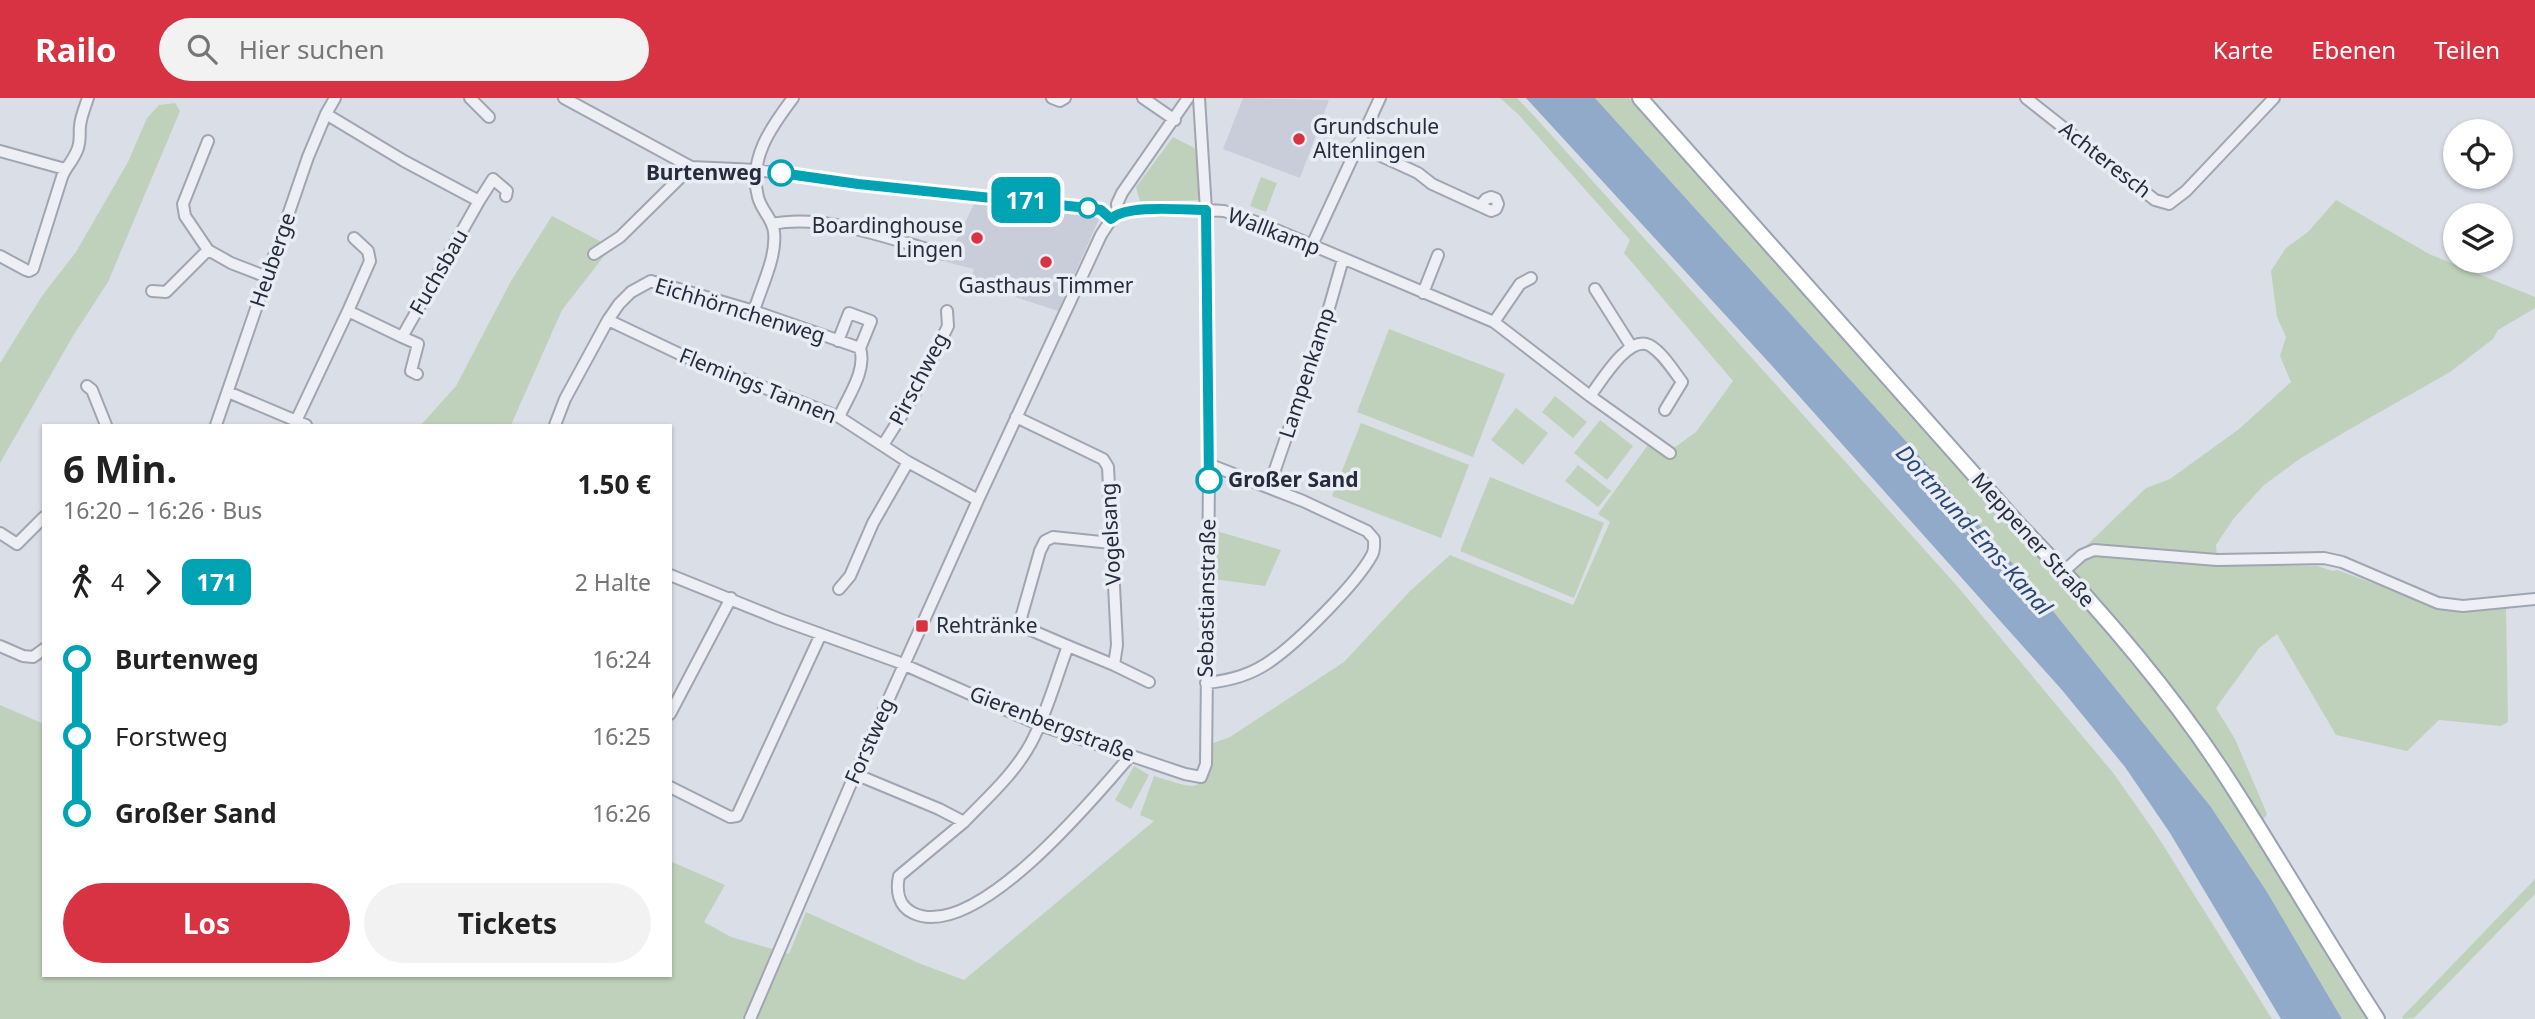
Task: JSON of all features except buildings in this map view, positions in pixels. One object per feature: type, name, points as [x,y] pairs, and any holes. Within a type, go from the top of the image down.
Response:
[{"type":"main road","name":"Meppener Straße","points":[[1640,98],[2018,524],[2064,571],[2163,687],[2225,774],[2314,922],[2377,1019]]},
{"type":"street","points":[[0,256],[29,271],[35,264],[65,169],[73,162],[79,145],[80,124],[88,98]]},
{"type":"street","name":"Heuberge","points":[[216,424],[326,114],[335,98]]},
{"type":"street","points":[[470,98],[489,117]]},
{"type":"street","points":[[564,98],[691,167],[757,170],[858,184],[1088,208],[1114,216]]},
{"type":"street","points":[[754,311],[772,255],[775,234],[758,197],[757,170],[761,146],[793,98]]},
{"type":"street","points":[[1052,98],[1060,102],[1065,98]]},
{"type":"street","points":[[1143,98],[1175,120]]},
{"type":"street","name":"Forstweg","points":[[750,1019],[855,774],[978,499],[1101,235],[1114,216],[1122,193],[1188,98]]},
{"type":"street","points":[[1199,98],[1206,210]]},
{"type":"street","points":[[1312,245],[1380,98]]},
{"type":"street","name":"Achteresch","points":[[2026,98],[2155,200],[2169,204],[2186,191],[2274,98]]},
{"type":"street","points":[[326,114],[404,161],[479,201],[493,179],[507,191],[506,196]]},
{"type":"street","points":[[208,141],[183,204],[183,211],[200,242],[208,250],[231,263],[267,277]]},
{"type":"street","points":[[1357,145],[1480,206]]},
{"type":"street","points":[[0,151],[65,169]]},
{"type":"street","points":[[594,254],[620,237],[691,167]]},
{"type":"street","name":"Fuchsbau","points":[[348,310],[402,337],[479,201]]},
{"type":"street","name":"Wallkamp","points":[[1114,216],[1134,210],[1224,211],[1494,322],[1670,453]]},
{"type":"street","name":"Sebastianstraße","points":[[1201,777],[1206,764],[1206,210]]},
{"type":"street","points":[[772,224],[796,220],[852,229],[944,254]]},
{"type":"street","points":[[228,392],[301,423],[370,261],[368,251],[354,238]]},
{"type":"street","points":[[152,291],[166,292],[208,250]]},
{"type":"street","points":[[1423,293],[1438,255]]},
{"type":"street","name":"Lampenkamp","points":[[1269,487],[1321,337],[1343,259]]},
{"type":"street","points":[[1494,322],[1520,284],[1531,278]]},
{"type":"street","name":"Eichhörnchenweg","points":[[608,320],[619,304],[641,285],[651,281],[754,311],[860,348]]},
{"type":"street","points":[[1595,289],[1631,346]]},
{"type":"street","name":"Pirschweg","points":[[883,445],[912,399],[948,326],[947,311]]},
{"type":"street","name":"Eichhörnchenweg","points":[[838,341],[849,313],[871,321],[860,348],[862,369],[839,417]]},
{"type":"street","points":[[555,424],[565,398],[608,320]]},
{"type":"street","name":"Flemings Tannen","points":[[608,320],[686,358],[839,417],[908,462],[978,499]]},
{"type":"street","points":[[402,337],[418,344],[411,371],[417,374]]},
{"type":"street","points":[[1590,396],[1622,354],[1641,342],[1651,346],[1682,382],[1665,410]]},
{"type":"street","points":[[87,386],[92,390],[106,424]]},
{"type":"street","name":"Vogelsang","points":[[1016,417],[1103,459],[1108,467],[1117,645],[1114,665]]},
{"type":"street","points":[[839,589],[849,576],[873,523],[908,462]]},
{"type":"street","points":[[1206,683],[1228,681],[1271,661],[1349,586],[1374,552],[1374,539],[1367,531],[1269,487],[1208,464]]},
{"type":"street","points":[[0,533],[16,544],[42,519]]},
{"type":"street","points":[[1111,543],[1054,537],[1045,541],[1019,625],[1149,682]]},
{"type":"street","points":[[2064,571],[2082,555],[2094,550],[2217,560],[2314,557],[2342,562],[2438,603],[2463,606],[2535,599]]},
{"type":"street","points":[[672,576],[779,620],[905,665]]},
{"type":"street","points":[[672,710],[731,598]]},
{"type":"street","points":[[672,788],[730,817],[737,816],[821,634]]},
{"type":"street","points":[[0,646],[23,656],[33,657],[42,650]]},
{"type":"street","points":[[1068,646],[1030,746],[964,822],[899,876],[897,889],[901,902],[909,912],[924,917],[944,917],[963,910],[989,894],[1041,852],[1130,755]]},
{"type":"street","name":"Gierenbergstraße","points":[[905,665],[1040,725],[1201,777]]},
{"type":"street","points":[[855,774],[964,822]]},
{"type":"shaded area","points":[[1243,98],[1329,100],[1300,178],[1223,149]]},
{"type":"shaded area","points":[[975,202],[1100,217],[1058,311],[970,282],[974,269],[946,262]]},
{"type":"green space","points":[[1500,98],[1517,98],[1535,117],[1958,587],[2114,774],[2158,837],[2272,1019],[0,1019],[0,705],[42,723],[42,977],[672,977],[672,862],[725,885],[704,922],[731,937],[789,954],[806,912],[921,964],[964,980],[1154,821],[1140,815],[1154,776],[1190,786],[1197,785],[1206,773],[1211,744],[1230,737],[1344,662],[1410,591],[1450,555],[1573,605],[1610,522],[1598,514],[1650,442],[1667,453],[1696,432],[1733,381],[1624,253],[1630,240],[1519,115]]},
{"type":"green space","points":[[1595,98],[1629,98],[2055,576],[2146,488],[2170,479],[2239,429],[2291,382],[2280,356],[2286,337],[2277,317],[2271,271],[2286,248],[2308,232],[2336,200],[2443,260],[2443,273],[2476,273],[2535,297],[2535,308],[2498,330],[2493,339],[2450,372],[2301,458],[2264,485],[2234,518],[2216,545],[2217,557],[2230,565],[2317,566],[2337,570],[2428,603],[2456,609],[2506,607],[2508,722],[2501,726],[2439,720],[2407,751],[2336,735],[2277,634],[2259,648],[2216,708],[2235,739],[2267,814],[2254,833],[2375,1019],[2342,1019],[2267,892],[2211,807],[2040,595],[1914,450]]},
{"type":"green space","points":[[175,103],[180,111],[108,282],[73,336],[0,463],[0,363],[42,296],[76,252],[128,162],[147,118],[159,105]]},
{"type":"green space","points":[[1173,137],[1198,150],[1202,200],[1140,202],[1136,187]]},
{"type":"green space","points":[[1261,177],[1277,183],[1266,212],[1250,206]]},
{"type":"green space","points":[[552,216],[611,247],[562,310],[511,424],[422,424],[456,386],[511,281]]},
{"type":"green space","points":[[1389,329],[1505,374],[1473,457],[1357,412]]},
{"type":"green space","points":[[1555,396],[1587,422],[1573,438],[1542,412]]},
{"type":"green space","points":[[1516,408],[1548,433],[1523,465],[1491,440]]},
{"type":"green space","points":[[1600,420],[1633,446],[1607,480],[1574,453]]},
{"type":"green space","points":[[1361,423],[1469,465],[1441,538],[1332,496]]},
{"type":"green space","points":[[1578,465],[1611,491],[1598,507],[1565,481]]},
{"type":"green space","points":[[1490,477],[1604,523],[1574,598],[1460,551]]},
{"type":"green space","points":[[1213,530],[1281,550],[1265,586],[1213,579]]},
{"type":"green space","points":[[1134,766],[1149,775],[1131,809],[1115,800]]},
{"type":"green space","points":[[2535,879],[2535,894],[2414,1018],[2403,1019],[2402,1017]]},
{"type":"water","name":"Dortmund-Ems-Kanal","points":[[1526,98],[1595,98],[1914,450],[2040,595],[2211,807],[2267,892],[2342,1019],[2281,1019],[2170,833],[2125,767],[2062,690],[1774,368]]},
{"type":"bus line","name":"171","points":[[781,173],[858,184],[1088,208],[1101,210],[1111,219],[1114,215],[1134,210],[1206,210],[1209,480]]},
{"type":"place","name":"Grundschule Altenlingen","points":[[1299,139]]},
{"type":"place","name":"Burtenweg","points":[[781,173]]},
{"type":"place","name":"Boardinghouse Lingen","points":[[977,238]]},
{"type":"place","name":"Gasthaus Timmer","points":[[1046,262]]},
{"type":"place","name":"Großer Sand","points":[[1209,480]]},
{"type":"place","name":"Rehtränke","points":[[922,626]]}]
